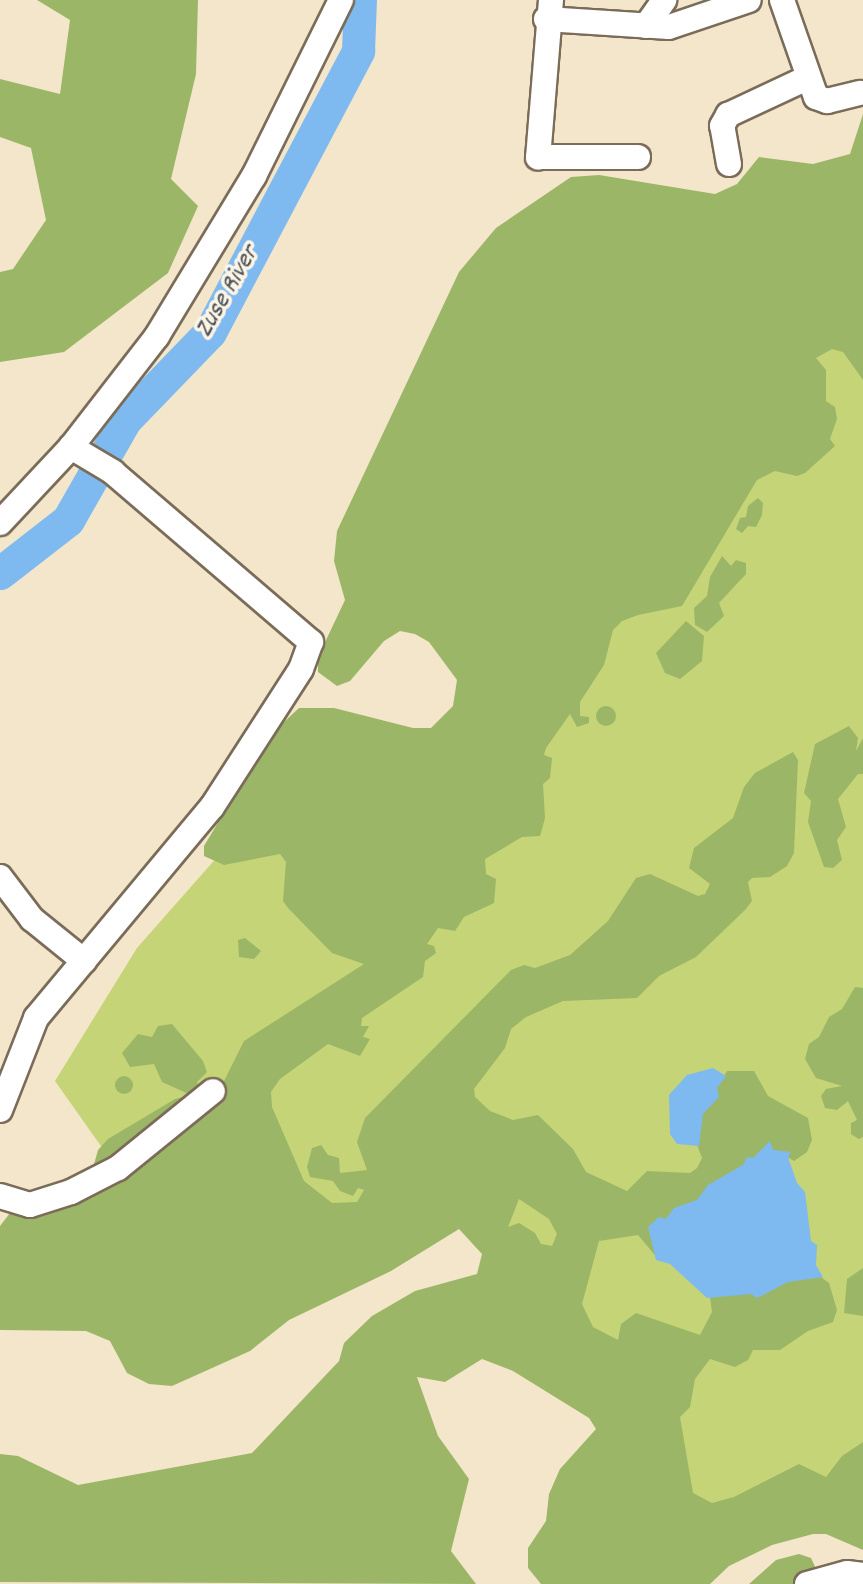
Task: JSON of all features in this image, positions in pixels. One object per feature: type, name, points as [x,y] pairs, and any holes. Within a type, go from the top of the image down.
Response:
[{"type":"street","points":[[646,26],[664,0]]},
{"type":"street","points":[[638,157],[538,157],[549,10],[646,26],[669,27],[749,0]]},
{"type":"street","points":[[782,0],[807,78],[820,102],[860,93]]},
{"type":"street","points":[[0,523],[79,452],[157,336],[218,240],[332,4]]},
{"type":"street","points":[[729,164],[722,127],[728,115],[807,78]]},
{"type":"street","points":[[0,1110],[36,1018],[56,989],[84,961],[212,807],[301,669],[311,642],[113,472],[79,452]]},
{"type":"street","points":[[0,877],[32,919],[84,961]]},
{"type":"street","points":[[0,1196],[30,1205],[71,1192],[118,1168],[213,1091]]},
{"type":"street","points":[[807,1584],[847,1573],[863,1575]]},
{"type":"green space","points":[[37,0],[198,0],[196,74],[171,179],[198,206],[168,273],[64,352],[0,362],[0,272],[13,269],[46,220],[31,148],[0,137],[0,79],[60,94],[70,20]]},
{"type":"green space","points":[[863,114],[863,380],[843,352],[832,349],[816,358],[826,370],[826,401],[835,407],[837,419],[830,439],[835,446],[805,473],[797,476],[775,471],[757,480],[682,606],[638,615],[622,621],[613,630],[604,665],[580,702],[580,716],[589,717],[589,723],[577,727],[570,714],[546,748],[544,755],[552,758],[550,778],[543,784],[545,818],[540,836],[522,837],[485,859],[486,874],[496,879],[494,903],[464,917],[455,931],[438,928],[427,944],[434,946],[436,953],[425,961],[423,977],[362,1018],[361,1026],[369,1026],[363,1037],[370,1039],[360,1056],[328,1044],[280,1079],[271,1092],[272,1107],[304,1181],[332,1203],[357,1202],[364,1190],[358,1188],[353,1196],[340,1191],[333,1181],[310,1177],[307,1167],[312,1148],[321,1145],[328,1155],[339,1158],[340,1173],[367,1170],[357,1142],[365,1118],[511,970],[524,965],[535,968],[570,955],[608,921],[636,878],[650,874],[698,896],[705,894],[710,884],[689,868],[694,848],[733,818],[744,787],[755,773],[793,752],[798,760],[794,853],[787,866],[770,877],[752,878],[748,882],[752,901],[745,910],[696,957],[659,976],[637,998],[563,1001],[526,1017],[511,1029],[505,1048],[474,1089],[475,1097],[490,1111],[513,1120],[538,1115],[573,1149],[586,1172],[627,1191],[647,1171],[690,1173],[697,1168],[702,1158],[696,1142],[699,1116],[727,1071],[754,1071],[768,1096],[808,1118],[812,1140],[807,1152],[794,1161],[781,1153],[662,1257],[654,1254],[638,1235],[599,1241],[582,1304],[593,1327],[618,1340],[621,1324],[636,1313],[700,1335],[712,1312],[709,1290],[814,1272],[829,1283],[837,1310],[833,1322],[808,1331],[780,1350],[753,1350],[748,1360],[735,1367],[710,1359],[695,1379],[690,1407],[680,1417],[693,1493],[712,1503],[734,1497],[799,1464],[826,1477],[842,1456],[863,1442],[863,1550],[826,1534],[813,1534],[772,1545],[729,1566],[710,1584],[541,1584],[528,1568],[528,1548],[546,1521],[549,1494],[560,1469],[596,1429],[589,1418],[513,1371],[482,1359],[445,1382],[417,1377],[438,1436],[469,1479],[451,1551],[476,1584],[0,1582],[0,1454],[18,1456],[78,1485],[252,1453],[339,1361],[344,1343],[372,1316],[415,1291],[477,1274],[482,1254],[459,1229],[391,1271],[289,1320],[250,1351],[172,1386],[149,1384],[127,1373],[110,1341],[86,1331],[0,1330],[0,1226],[10,1213],[15,1209],[47,1214],[74,1202],[91,1175],[98,1150],[108,1139],[175,1099],[191,1095],[162,1082],[154,1064],[130,1067],[122,1053],[138,1034],[152,1037],[158,1026],[172,1024],[203,1061],[207,1072],[197,1082],[200,1090],[221,1087],[244,1041],[364,964],[332,953],[288,908],[283,901],[286,862],[280,854],[224,865],[204,856],[204,846],[271,734],[299,708],[334,708],[413,728],[431,728],[453,706],[457,680],[429,642],[415,634],[400,631],[384,641],[350,681],[337,686],[318,672],[318,657],[345,600],[334,561],[337,531],[459,272],[496,228],[571,177],[599,175],[715,194],[737,184],[759,157],[813,164],[850,154]],"holes":[[[519,1199],[549,1219],[557,1234],[552,1246],[541,1244],[535,1233],[519,1223],[508,1227]]]},
{"type":"green space","points":[[863,200],[863,1479],[673,1537],[476,1206],[189,1334],[108,1156],[55,1081],[137,948],[256,813],[422,824]]},
{"type":"green space","points":[[758,498],[763,503],[762,515],[756,527],[748,526],[742,533],[736,529],[740,518],[746,517],[748,506]]},
{"type":"green space","points":[[722,556],[731,566],[736,560],[746,563],[746,574],[719,603],[724,616],[707,632],[695,625],[694,608],[707,596],[710,577]]},
{"type":"green space","points":[[686,621],[704,636],[702,661],[680,679],[665,673],[656,653]]},
{"type":"green space","points":[[606,706],[613,709],[616,716],[613,723],[606,726],[599,723],[596,716],[599,709]]},
{"type":"green space","points":[[849,726],[858,738],[856,751],[863,738],[863,774],[858,774],[838,799],[846,827],[837,840],[842,860],[833,868],[824,867],[808,822],[811,801],[804,793],[815,744]]},
{"type":"green space","points":[[245,938],[261,951],[254,959],[239,957],[238,940]]},
{"type":"green space","points":[[855,987],[863,988],[863,1137],[859,1139],[851,1134],[851,1123],[857,1120],[848,1101],[837,1110],[825,1108],[821,1096],[826,1089],[842,1086],[816,1078],[805,1059],[809,1044],[819,1037],[829,1017],[842,1009]]},
{"type":"green space","points":[[120,1076],[128,1076],[133,1085],[131,1092],[120,1094],[115,1089],[115,1081]]},
{"type":"green space","points":[[863,1268],[863,1316],[844,1313],[847,1279]]},
{"type":"green space","points":[[799,1554],[811,1558],[818,1573],[838,1584],[749,1584],[776,1560]]},
{"type":"water","points":[[713,1068],[726,1076],[717,1088],[719,1097],[703,1114],[699,1146],[677,1144],[670,1134],[669,1095],[687,1075]]},
{"type":"water","points":[[770,1141],[773,1150],[791,1152],[788,1157],[797,1183],[805,1192],[811,1241],[817,1245],[816,1265],[823,1277],[788,1282],[757,1298],[751,1294],[707,1298],[670,1264],[656,1260],[648,1227],[659,1217],[666,1219],[674,1208],[697,1200],[708,1185],[743,1165],[747,1157],[753,1158]]},
{"type":"waterway","name":"Zuse River","points":[[0,573],[68,520],[125,420],[210,332],[358,51],[360,0]]}]
